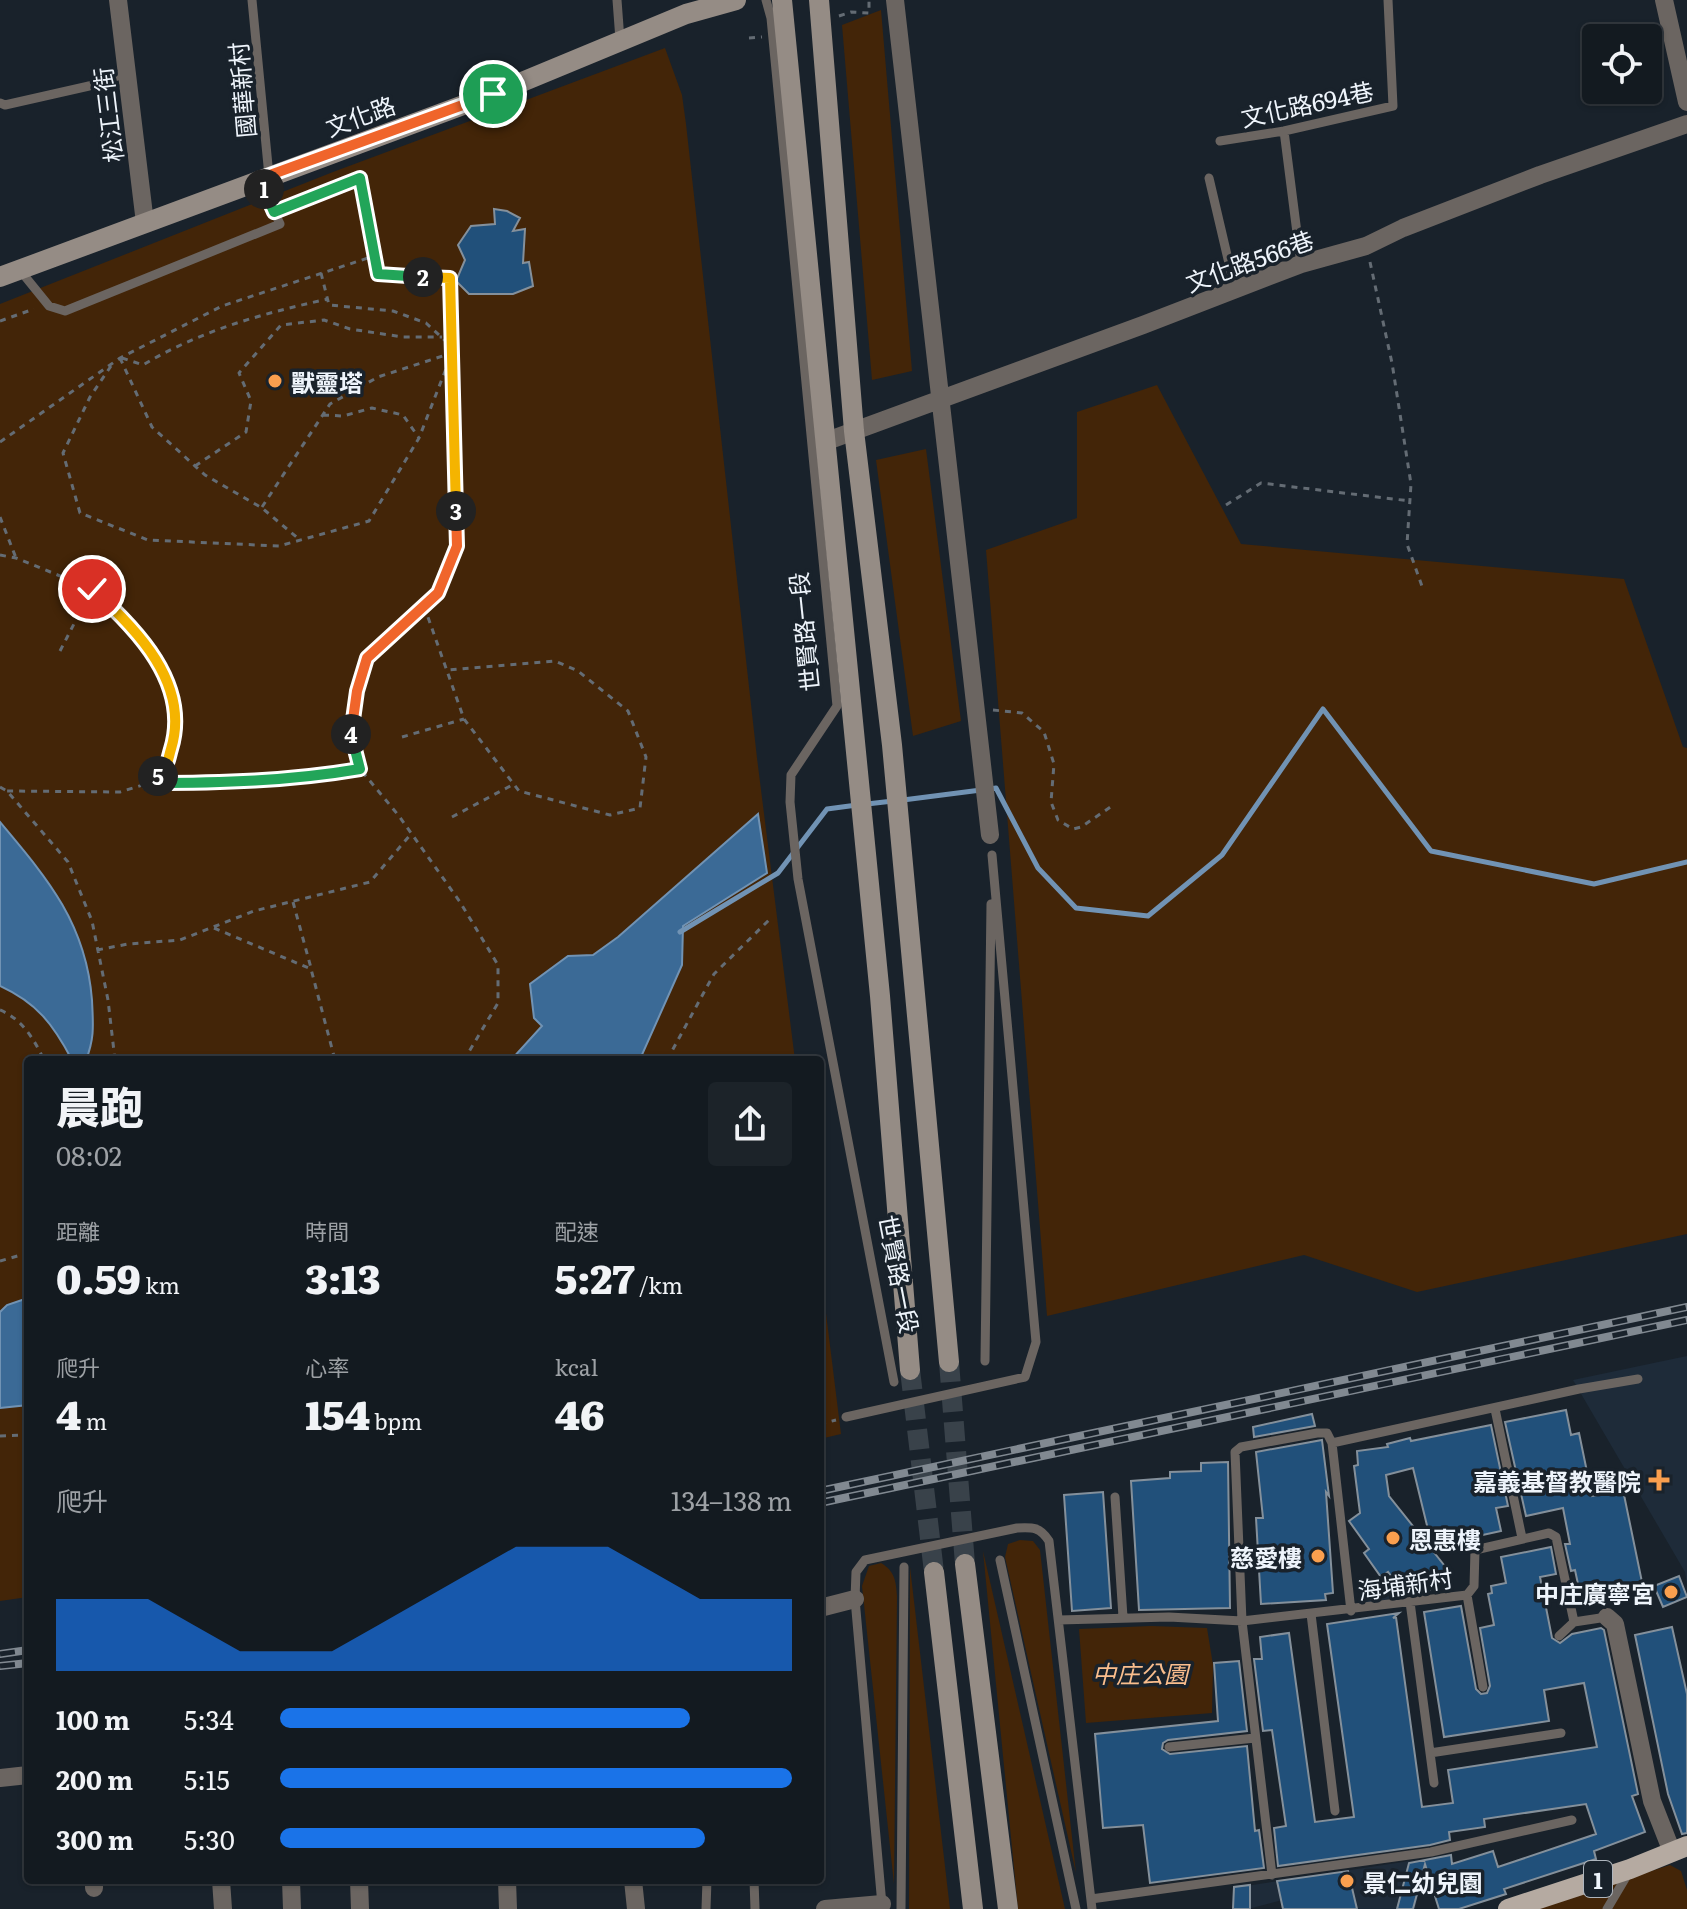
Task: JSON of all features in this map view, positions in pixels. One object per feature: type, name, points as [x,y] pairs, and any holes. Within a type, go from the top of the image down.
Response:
[{"type":"main road","name":"1","points":[[1508,1909],[1630,1869],[1679,1849]]},
{"type":"street","name":"松江三街","points":[[118,0],[145,223]]},
{"type":"street","name":"文化路","points":[[10,273],[493,94],[620,42],[686,7],[736,0]]},
{"type":"street","name":"世賢路一段","points":[[782,0],[867,868],[902,1376]]},
{"type":"street","name":"世賢路一段","points":[[819,0],[854,431],[892,745],[949,1362]]},
{"type":"street","points":[[895,0],[990,835]]},
{"type":"street","points":[[1664,0],[1687,102]]},
{"type":"street","name":"文化路566巷","points":[[827,441],[1301,264],[1366,246],[1403,228],[1499,191],[1687,124]]},
{"type":"street","points":[[965,1564],[1008,1909]]},
{"type":"street","points":[[934,1572],[973,1909]]},
{"type":"street","points":[[824,1607],[855,1599]]},
{"type":"street","points":[[1607,1617],[1615,1624],[1652,1801],[1679,1849]]},
{"type":"street","points":[[0,1778],[24,1775]]},
{"type":"street","points":[[221,1884],[223,1909]]},
{"type":"street","points":[[291,1884],[292,1909]]},
{"type":"street","points":[[359,1884],[360,1909]]},
{"type":"street","points":[[507,1884],[508,1909]]},
{"type":"street","points":[[633,1884],[636,1909]]},
{"type":"street","points":[[825,1909],[882,1907]]},
{"type":"lane","name":"國華新村","points":[[252,0],[264,178],[274,212]]},
{"type":"lane","points":[[617,0],[620,42]]},
{"type":"lane","name":"世賢路一段","points":[[766,0],[772,27],[837,706],[791,775],[790,802],[798,879],[902,1376]]},
{"type":"lane","name":"文化路694巷","points":[[1220,141],[1284,131],[1393,106],[1388,0]]},
{"type":"lane","points":[[0,103],[5,105],[89,86],[126,73]]},
{"type":"lane","points":[[1284,131],[1301,264]]},
{"type":"lane","points":[[1209,178],[1235,289]]},
{"type":"lane","points":[[10,273],[49,306],[65,311],[280,224],[274,212]]},
{"type":"lane","points":[[846,1417],[1025,1377],[1036,1342],[990,835]]},
{"type":"lane","points":[[985,1361],[992,855]]},
{"type":"lane","points":[[1332,1443],[1638,1379]]},
{"type":"lane","points":[[1495,1409],[1522,1538]]},
{"type":"lane","points":[[1272,1875],[1242,1621],[1235,1452],[1241,1447],[1327,1433],[1332,1443],[1351,1611]]},
{"type":"lane","points":[[1115,1497],[1123,1617]]},
{"type":"lane","points":[[882,1907],[855,1599],[856,1572],[865,1560],[1017,1528],[1035,1527],[1049,1541],[1091,1904],[1431,1852],[1572,1820]]},
{"type":"lane","name":"海埔新村","points":[[1059,1620],[1123,1617],[1242,1621],[1351,1611],[1467,1595],[1474,1586],[1475,1550],[1549,1533],[1556,1537],[1574,1622]]},
{"type":"lane","points":[[1000,1560],[1076,1909]]},
{"type":"lane","points":[[901,1909],[904,1567]]},
{"type":"lane","points":[[1467,1595],[1483,1687]]},
{"type":"lane","points":[[1410,1602],[1434,1783]]},
{"type":"lane","points":[[1311,1614],[1335,1811]]},
{"type":"lane","points":[[1559,1636],[1574,1622],[1607,1617]]},
{"type":"lane","points":[[1430,1753],[1561,1733]]},
{"type":"lane","points":[[1169,1747],[1255,1738]]},
{"type":"lane","points":[[1607,1909],[1630,1869]]},
{"type":"lane","points":[[706,1909],[707,1884]]},
{"type":"lane","points":[[754,1884],[755,1909]]},
{"type":"path","points":[[835,18],[851,12],[869,13],[869,0]]},
{"type":"path","points":[[274,212],[360,178],[378,274],[450,278],[457,546],[438,593],[367,658],[357,691],[351,735],[360,769],[460,902],[498,965],[498,1003],[466,1056]]},
{"type":"path","points":[[1366,246],[1392,363],[1411,484],[1407,544],[1423,589]]},
{"type":"path","points":[[0,442],[120,358],[222,306],[374,256]]},
{"type":"path","points":[[321,273],[329,305],[393,311],[426,323],[452,347]]},
{"type":"path","points":[[120,358],[143,365],[171,348],[266,313],[328,299]]},
{"type":"path","points":[[0,321],[34,308],[49,306]]},
{"type":"path","points":[[195,466],[246,432],[251,401],[239,373],[281,325],[324,320],[350,329],[403,337],[442,337]]},
{"type":"path","points":[[262,508],[330,404],[378,377],[452,353]]},
{"type":"path","points":[[114,362],[90,397],[63,453],[80,513],[148,540],[279,546],[369,521],[419,438],[452,353]]},
{"type":"path","points":[[120,358],[152,427],[205,475],[262,508],[300,540]]},
{"type":"path","points":[[323,415],[343,416],[372,408],[403,415],[419,438]]},
{"type":"path","points":[[1226,505],[1261,483],[1410,501]]},
{"type":"path","points":[[0,517],[16,558]]},
{"type":"path","points":[[0,555],[16,558],[92,589],[124,617],[164,671],[176,731],[164,772],[149,783]]},
{"type":"path","points":[[60,651],[92,589]]},
{"type":"path","points":[[424,606],[464,719],[519,791],[610,815],[640,808],[646,757],[628,711],[578,671],[555,661],[447,670]]},
{"type":"path","points":[[977,709],[1022,713],[1044,732],[1054,764],[1051,802],[1058,820],[1073,829],[1081,827],[1115,804]]},
{"type":"path","points":[[402,737],[464,719]]},
{"type":"path","points":[[7,791],[120,792],[149,783],[254,783],[360,769]]},
{"type":"path","points":[[452,817],[514,784]]},
{"type":"path","points":[[0,787],[7,791],[68,862],[92,921],[108,1000],[115,1056]]},
{"type":"path","points":[[97,950],[180,940],[254,911],[370,882],[411,834]]},
{"type":"path","points":[[293,902],[334,1056]]},
{"type":"path","points":[[669,1056],[714,974],[770,919]]},
{"type":"path","points":[[214,928],[311,969]]},
{"type":"path","points":[[0,1010],[11,1014],[28,1031],[42,1056]]},
{"type":"path","points":[[0,1261],[24,1254]]},
{"type":"path","points":[[0,1436],[24,1435]]},
{"type":"shaded area","name":"嘉義基督教醫院","points":[[1687,1356],[1687,1585],[1685,1572],[1573,1380]]},
{"type":"shaded area","points":[[1388,1572],[1406,1596],[1370,1604],[1362,1598],[1362,1584]]},
{"type":"shaded area","name":"景仁幼兒園","points":[[1416,1860],[1425,1867],[1415,1909],[1293,1909],[1290,1898],[1248,1909],[1232,1909],[1233,1888]]},
{"type":"green space","points":[[881,10],[912,371],[872,380],[842,25]]},
{"type":"green space","points":[[665,48],[682,95],[686,124],[757,758],[794,1056],[24,1056],[24,1598],[0,1601],[0,304],[333,172]]},
{"type":"green space","points":[[1157,385],[1241,544],[1624,579],[1683,747],[1687,748],[1687,1234],[1417,1292],[1304,1255],[1047,1316],[986,550],[1077,518],[1077,412]]},
{"type":"green space","points":[[926,449],[961,721],[913,736],[876,460]]},
{"type":"green space","points":[[824,1297],[841,1434],[824,1438]]},
{"type":"green space","points":[[1020,1540],[1033,1541],[1040,1550],[1076,1873],[1005,1557],[1008,1544]]},
{"type":"green space","points":[[983,1551],[1065,1909],[1018,1909]]},
{"type":"green space","points":[[881,1563],[892,1573],[897,1596],[894,1884],[862,1586],[869,1566]]},
{"type":"green space","points":[[910,1567],[950,1909],[909,1909]]},
{"type":"green space","name":"中庄公園","points":[[1151,1626],[1207,1628],[1213,1665],[1212,1713],[1086,1723],[1079,1629]]},
{"type":"green space","points":[[1670,1865],[1681,1871],[1687,1890],[1687,1909],[1533,1909]]},
{"type":"water","points":[[758,814],[767,873],[683,926],[682,965],[641,1056],[515,1056],[542,1026],[534,1018],[530,984],[568,956],[593,955],[618,937]]},
{"type":"water","points":[[0,822],[48,883],[73,925],[82,948],[93,1016],[88,1056],[70,1056],[43,1016],[0,986]]},
{"type":"water","points":[[24,1299],[24,1405],[0,1408],[0,1312],[7,1305]]},
{"type":"building","points":[[494,209],[520,218],[513,231],[525,229],[523,263],[529,262],[533,286],[513,294],[469,294],[456,281],[465,260],[458,245],[471,226],[495,224]]},
{"type":"building","points":[[1566,1410],[1571,1435],[1579,1433],[1592,1496],[1623,1490],[1643,1587],[1581,1598],[1565,1544],[1570,1544],[1563,1508],[1526,1516],[1505,1422]]},
{"type":"building","points":[[1312,1414],[1315,1426],[1254,1437],[1253,1427]]},
{"type":"building","points":[[1491,1425],[1508,1506],[1496,1508],[1501,1531],[1432,1546],[1413,1468],[1386,1475],[1389,1496],[1448,1570],[1438,1578],[1439,1584],[1427,1592],[1421,1593],[1420,1586],[1405,1595],[1388,1572],[1381,1577],[1364,1553],[1369,1549],[1349,1521],[1360,1513],[1354,1466],[1358,1465],[1357,1451],[1388,1447],[1387,1444],[1410,1438],[1411,1441]]},
{"type":"building","points":[[1322,1440],[1329,1496],[1326,1492],[1333,1593],[1325,1594],[1326,1600],[1261,1604],[1256,1518],[1263,1518],[1256,1452]]},
{"type":"building","points":[[1228,1462],[1230,1608],[1139,1610],[1131,1481],[1170,1478],[1170,1472],[1201,1471],[1201,1463]]},
{"type":"building","points":[[1103,1492],[1111,1608],[1072,1611],[1064,1495]]},
{"type":"building","points":[[1551,1547],[1556,1574],[1540,1577],[1552,1638],[1560,1643],[1572,1634],[1604,1630],[1638,1794],[1632,1796],[1645,1832],[1594,1851],[1596,1859],[1504,1889],[1506,1894],[1459,1909],[1439,1909],[1425,1864],[1413,1909],[1397,1909],[1409,1863],[1451,1855],[1452,1864],[1493,1851],[1498,1867],[1596,1834],[1586,1804],[1484,1819],[1485,1827],[1449,1832],[1450,1840],[1430,1845],[1278,1866],[1274,1828],[1286,1826],[1272,1730],[1263,1731],[1254,1659],[1262,1659],[1260,1637],[1289,1633],[1315,1822],[1354,1817],[1327,1624],[1399,1613],[1393,1618],[1396,1617],[1422,1807],[1453,1803],[1448,1770],[1597,1747],[1584,1683],[1544,1690],[1549,1721],[1444,1737],[1424,1612],[1461,1606],[1476,1689],[1481,1694],[1487,1693],[1490,1686],[1480,1628],[1494,1625],[1488,1594],[1492,1593],[1491,1586],[1506,1583],[1501,1557]]},
{"type":"building","points":[[1679,1576],[1687,1597],[1663,1607],[1654,1586]]},
{"type":"building","points":[[1672,1627],[1687,1694],[1687,1833],[1682,1834],[1668,1794],[1635,1635]]},
{"type":"building","points":[[1239,1661],[1247,1731],[1168,1740],[1163,1743],[1162,1749],[1170,1754],[1247,1746],[1255,1831],[1259,1830],[1264,1868],[1150,1883],[1143,1825],[1103,1828],[1095,1734],[1218,1721],[1214,1663]]},
{"type":"building","points":[[1348,1871],[1357,1909],[1283,1909],[1277,1881]]},
{"type":"building","points":[[1250,1885],[1250,1909],[1233,1909],[1234,1887]]},
{"type":"waterway","points":[[990,789],[996,788],[1038,868],[1076,908],[1148,916],[1222,855],[1323,709],[1431,851],[1594,884],[1687,862]]},
{"type":"waterway","points":[[903,800],[981,790]]},
{"type":"waterway","points":[[867,804],[893,801]]},
{"type":"waterway","points":[[680,932],[778,873],[827,809],[857,805]]},
{"type":"tunnel","points":[[949,1362],[965,1564]]},
{"type":"tunnel","points":[[910,1370],[934,1572]]},
{"type":"railway","points":[[824,1490],[1687,1307]]},
{"type":"railway","points":[[824,1502],[1687,1320]]},
{"type":"railway","points":[[0,1654],[24,1651]]},
{"type":"railway","points":[[0,1666],[24,1663]]},
{"type":"place","name":"獸靈塔","points":[[275,381]]},
{"type":"place","name":"嘉義基督教醫院","points":[[1659,1480]]},
{"type":"place","name":"恩惠樓","points":[[1393,1538]]},
{"type":"place","name":"慈愛樓","points":[[1318,1556]]},
{"type":"place","name":"中庄廣寧宮","points":[[1671,1592]]},
{"type":"place","name":"景仁幼兒園","points":[[1347,1881]]},
{"type":"route","points":[[92,589],[124,617],[164,671],[176,731],[164,772],[149,783],[254,783],[360,769],[351,735],[357,691],[367,658],[438,593],[457,546],[450,278],[378,274],[360,178],[274,212],[259,179],[493,94]]}]
